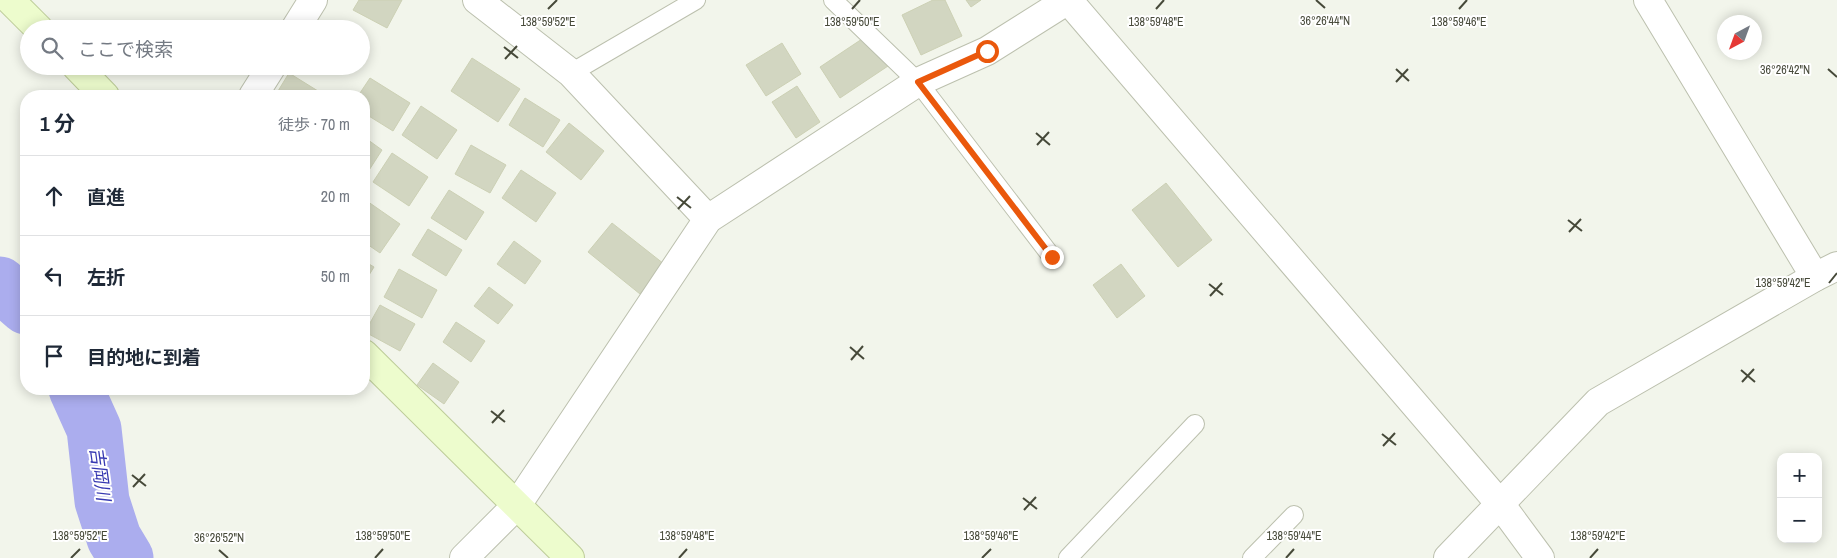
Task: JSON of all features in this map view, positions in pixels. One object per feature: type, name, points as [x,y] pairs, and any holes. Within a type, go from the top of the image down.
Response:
[{"type":"street","points":[[10,0],[30,20]]},
{"type":"street","points":[[301,20],[313,0]]},
{"type":"street","points":[[476,0],[571,73],[708,219]]},
{"type":"street","points":[[464,558],[517,505],[708,219],[918,82],[987,51],[1068,0],[1501,504],[1540,558]]},
{"type":"street","points":[[1448,558],[1598,402],[1826,271],[1648,0]]},
{"type":"street","points":[[85,75],[99,90]]},
{"type":"street","points":[[258,90],[267,75]]},
{"type":"street","points":[[370,360],[570,558]]},
{"type":"lane","points":[[571,73],[696,0]]},
{"type":"lane","points":[[833,0],[918,82],[1052,257]]},
{"type":"lane","points":[[1068,558],[1195,424]]},
{"type":"lane","points":[[1252,558],[1294,515]]},
{"type":"building","points":[[359,0],[402,0],[387,28],[353,10]]},
{"type":"building","points":[[933,0],[945,0],[962,36],[921,55],[902,15]]},
{"type":"building","points":[[966,0],[981,0],[971,7]]},
{"type":"building","points":[[868,35],[888,66],[840,98],[820,67]]},
{"type":"building","points":[[782,43],[801,74],[766,96],[746,65]]},
{"type":"building","points":[[472,58],[520,89],[498,122],[451,91]]},
{"type":"building","points":[[288,75],[292,75],[316,90],[279,90]]},
{"type":"building","points":[[370,78],[410,103],[393,131],[370,117],[370,90],[362,90]]},
{"type":"building","points":[[797,86],[820,122],[796,138],[772,102]]},
{"type":"building","points":[[525,98],[560,120],[543,147],[509,125]]},
{"type":"building","points":[[421,106],[457,130],[437,159],[402,135]]},
{"type":"building","points":[[569,123],[604,151],[581,180],[546,152]]},
{"type":"building","points":[[370,141],[382,150],[370,169]]},
{"type":"building","points":[[471,145],[506,165],[490,193],[455,174]]},
{"type":"building","points":[[392,153],[428,177],[409,206],[373,182]]},
{"type":"building","points":[[521,170],[556,193],[536,222],[502,198]]},
{"type":"building","points":[[1166,183],[1212,240],[1178,267],[1132,210]]},
{"type":"building","points":[[449,190],[484,212],[466,240],[431,218]]},
{"type":"building","points":[[370,203],[400,224],[380,253],[370,246]]},
{"type":"building","points":[[612,223],[664,264],[640,294],[588,252]]},
{"type":"building","points":[[428,229],[462,250],[446,276],[412,255]]},
{"type":"building","points":[[514,241],[541,261],[525,284],[497,264]]},
{"type":"building","points":[[1121,264],[1145,296],[1117,318],[1093,285]]},
{"type":"building","points":[[370,265],[374,267],[370,273]]},
{"type":"building","points":[[399,269],[437,290],[422,318],[384,297]]},
{"type":"building","points":[[489,287],[513,305],[498,324],[474,306]]},
{"type":"building","points":[[380,305],[415,324],[400,351],[370,335],[370,323]]},
{"type":"building","points":[[456,322],[485,341],[471,362],[443,342]]},
{"type":"building","points":[[433,363],[459,382],[444,404],[417,385]]},
{"type":"waterway","name":"吉岡川","points":[[0,284],[20,302]]},
{"type":"waterway","name":"吉岡川","points":[[79,395],[94,429],[102,501],[114,538],[126,558]]},
{"type":"route","points":[[987,51],[918,82],[1052,257]]}]
